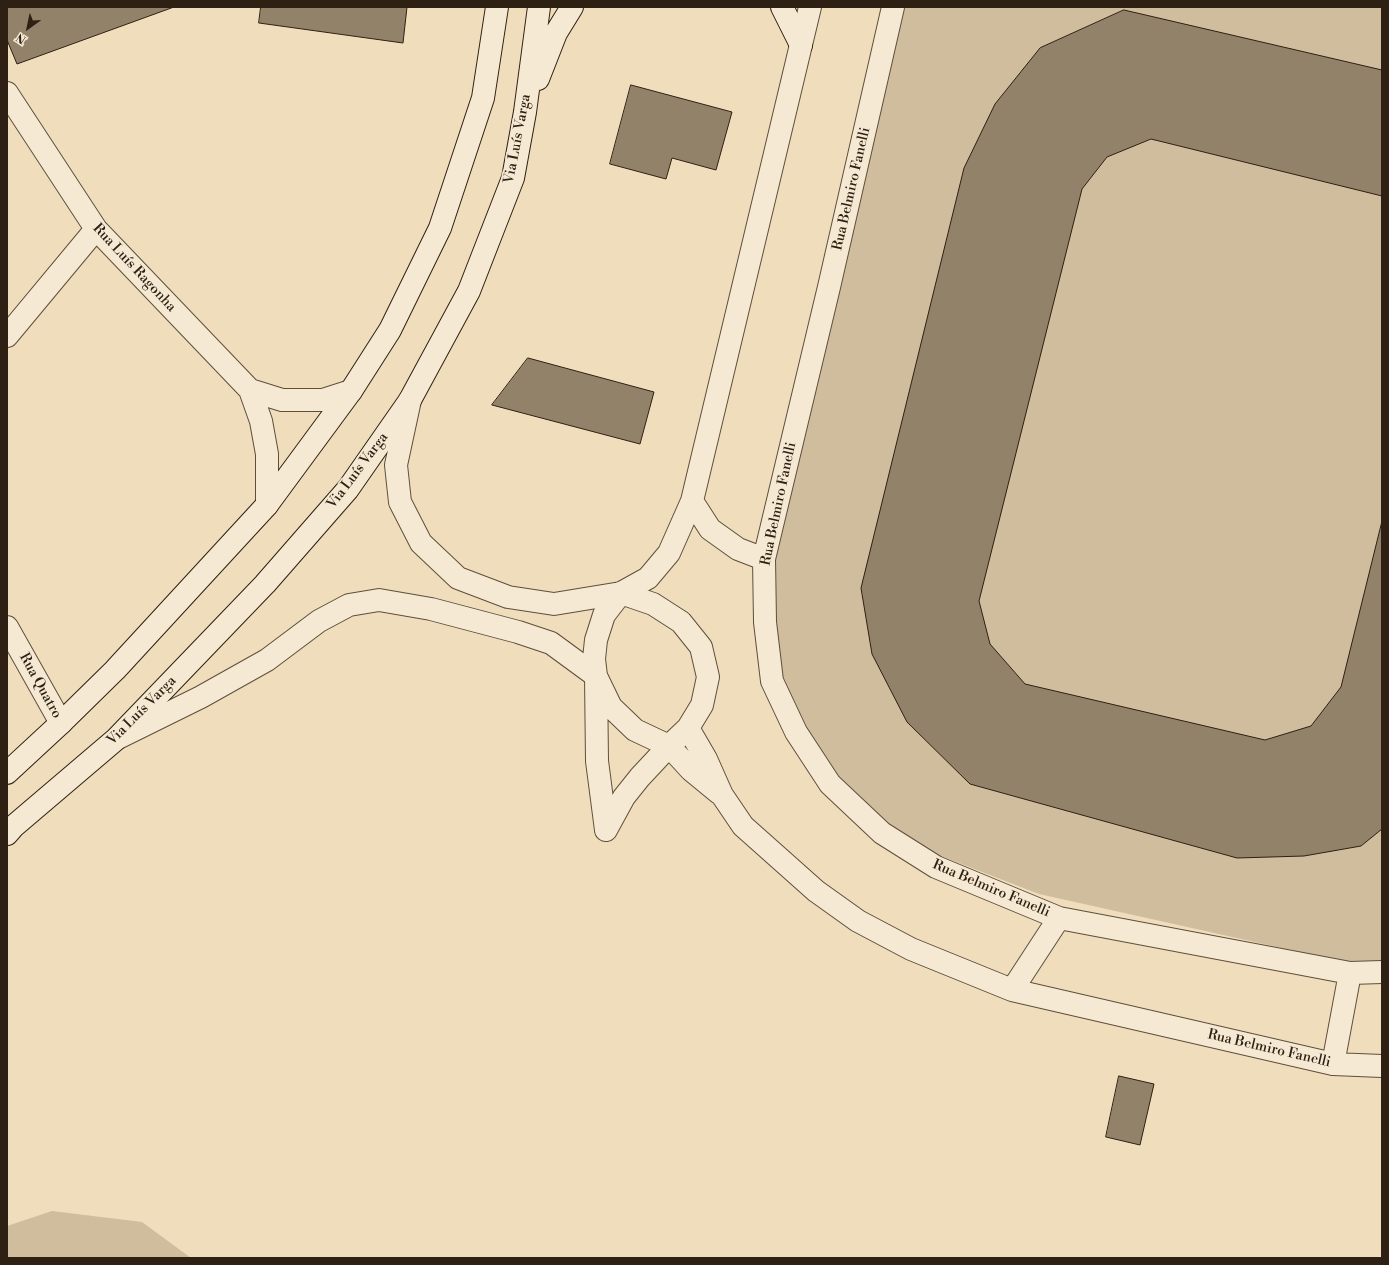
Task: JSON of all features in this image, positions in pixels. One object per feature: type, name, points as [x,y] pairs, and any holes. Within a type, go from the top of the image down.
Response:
[{"type":"street","points":[[7,773],[115,670],[266,505],[351,391],[390,330],[440,228],[483,98],[496,7]]},
{"type":"street","name":"Via Luís Varga","points":[[7,834],[14,826],[115,740],[265,584],[348,489],[410,400],[469,291],[512,178],[525,112],[539,7]]},
{"type":"street","points":[[525,112],[556,33],[572,7]]},
{"type":"street","points":[[782,7],[801,45]]},
{"type":"street","points":[[410,400],[396,465],[400,502],[421,543],[458,578],[508,597],[554,604],[621,593],[648,578],[669,553],[692,501],[810,7]]},
{"type":"street","name":"Rua Belmiro Fanelli","points":[[893,7],[829,287],[764,559],[765,622],[772,680],[796,732],[830,784],[882,833],[936,867],[1059,918],[1350,973],[1382,972]]},
{"type":"street","name":"Rua Luís Ragonha","points":[[7,93],[96,229],[250,390],[261,421],[267,454],[266,505]]},
{"type":"street","points":[[7,336],[96,229]]},
{"type":"street","name":"Rua Luís Ragonha","points":[[250,390],[282,400],[323,400],[351,391]]},
{"type":"street","points":[[692,501],[710,529],[738,549],[764,559]]},
{"type":"street","points":[[621,593],[653,604],[680,622],[701,647],[708,677],[702,705],[688,728],[640,777],[624,797],[606,830],[597,761],[596,676],[594,659],[596,640],[604,616],[621,593]]},
{"type":"street","points":[[115,740],[201,697],[267,660],[319,621],[349,605],[379,600],[431,609],[518,632],[551,643],[596,676],[611,707],[635,730],[669,746]]},
{"type":"street","name":"Rua Quatro","points":[[7,627],[61,723]]},
{"type":"street","name":"Rua Belmiro Fanelli","points":[[688,728],[706,759],[722,795],[743,826],[816,891],[858,920],[911,949],[1012,990],[1332,1064],[1382,1066]]},
{"type":"street","name":"Rua Belmiro Fanelli","points":[[669,746],[691,770],[722,795]]},
{"type":"street","points":[[1012,990],[1059,918]]},
{"type":"street","points":[[1332,1064],[1350,973]]},
{"type":"shaded area","points":[[900,7],[1382,7],[1382,962],[1349,963],[1039,894],[933,853],[891,832],[838,785],[801,732],[781,681],[772,623],[774,562]]},
{"type":"shaded area","points":[[52,1211],[142,1222],[191,1258],[7,1258],[7,1226]]},
{"type":"building","points":[[7,7],[174,7],[17,64],[7,40]]},
{"type":"building","points":[[261,7],[407,7],[403,43],[259,23]]},
{"type":"building","points":[[1124,10],[1382,70],[1382,196],[1151,139],[1107,157],[1082,189],[979,601],[990,644],[1025,684],[1265,740],[1311,726],[1341,687],[1382,521],[1382,829],[1361,846],[1304,856],[1237,858],[970,784],[907,722],[872,654],[861,588],[964,168],[995,104],[1040,48]]},
{"type":"building","points":[[631,85],[732,112],[716,170],[672,158],[666,179],[610,164]]},
{"type":"building","points":[[528,358],[654,392],[640,444],[492,405]]},
{"type":"building","points":[[1119,1076],[1154,1084],[1140,1145],[1106,1137]]}]
